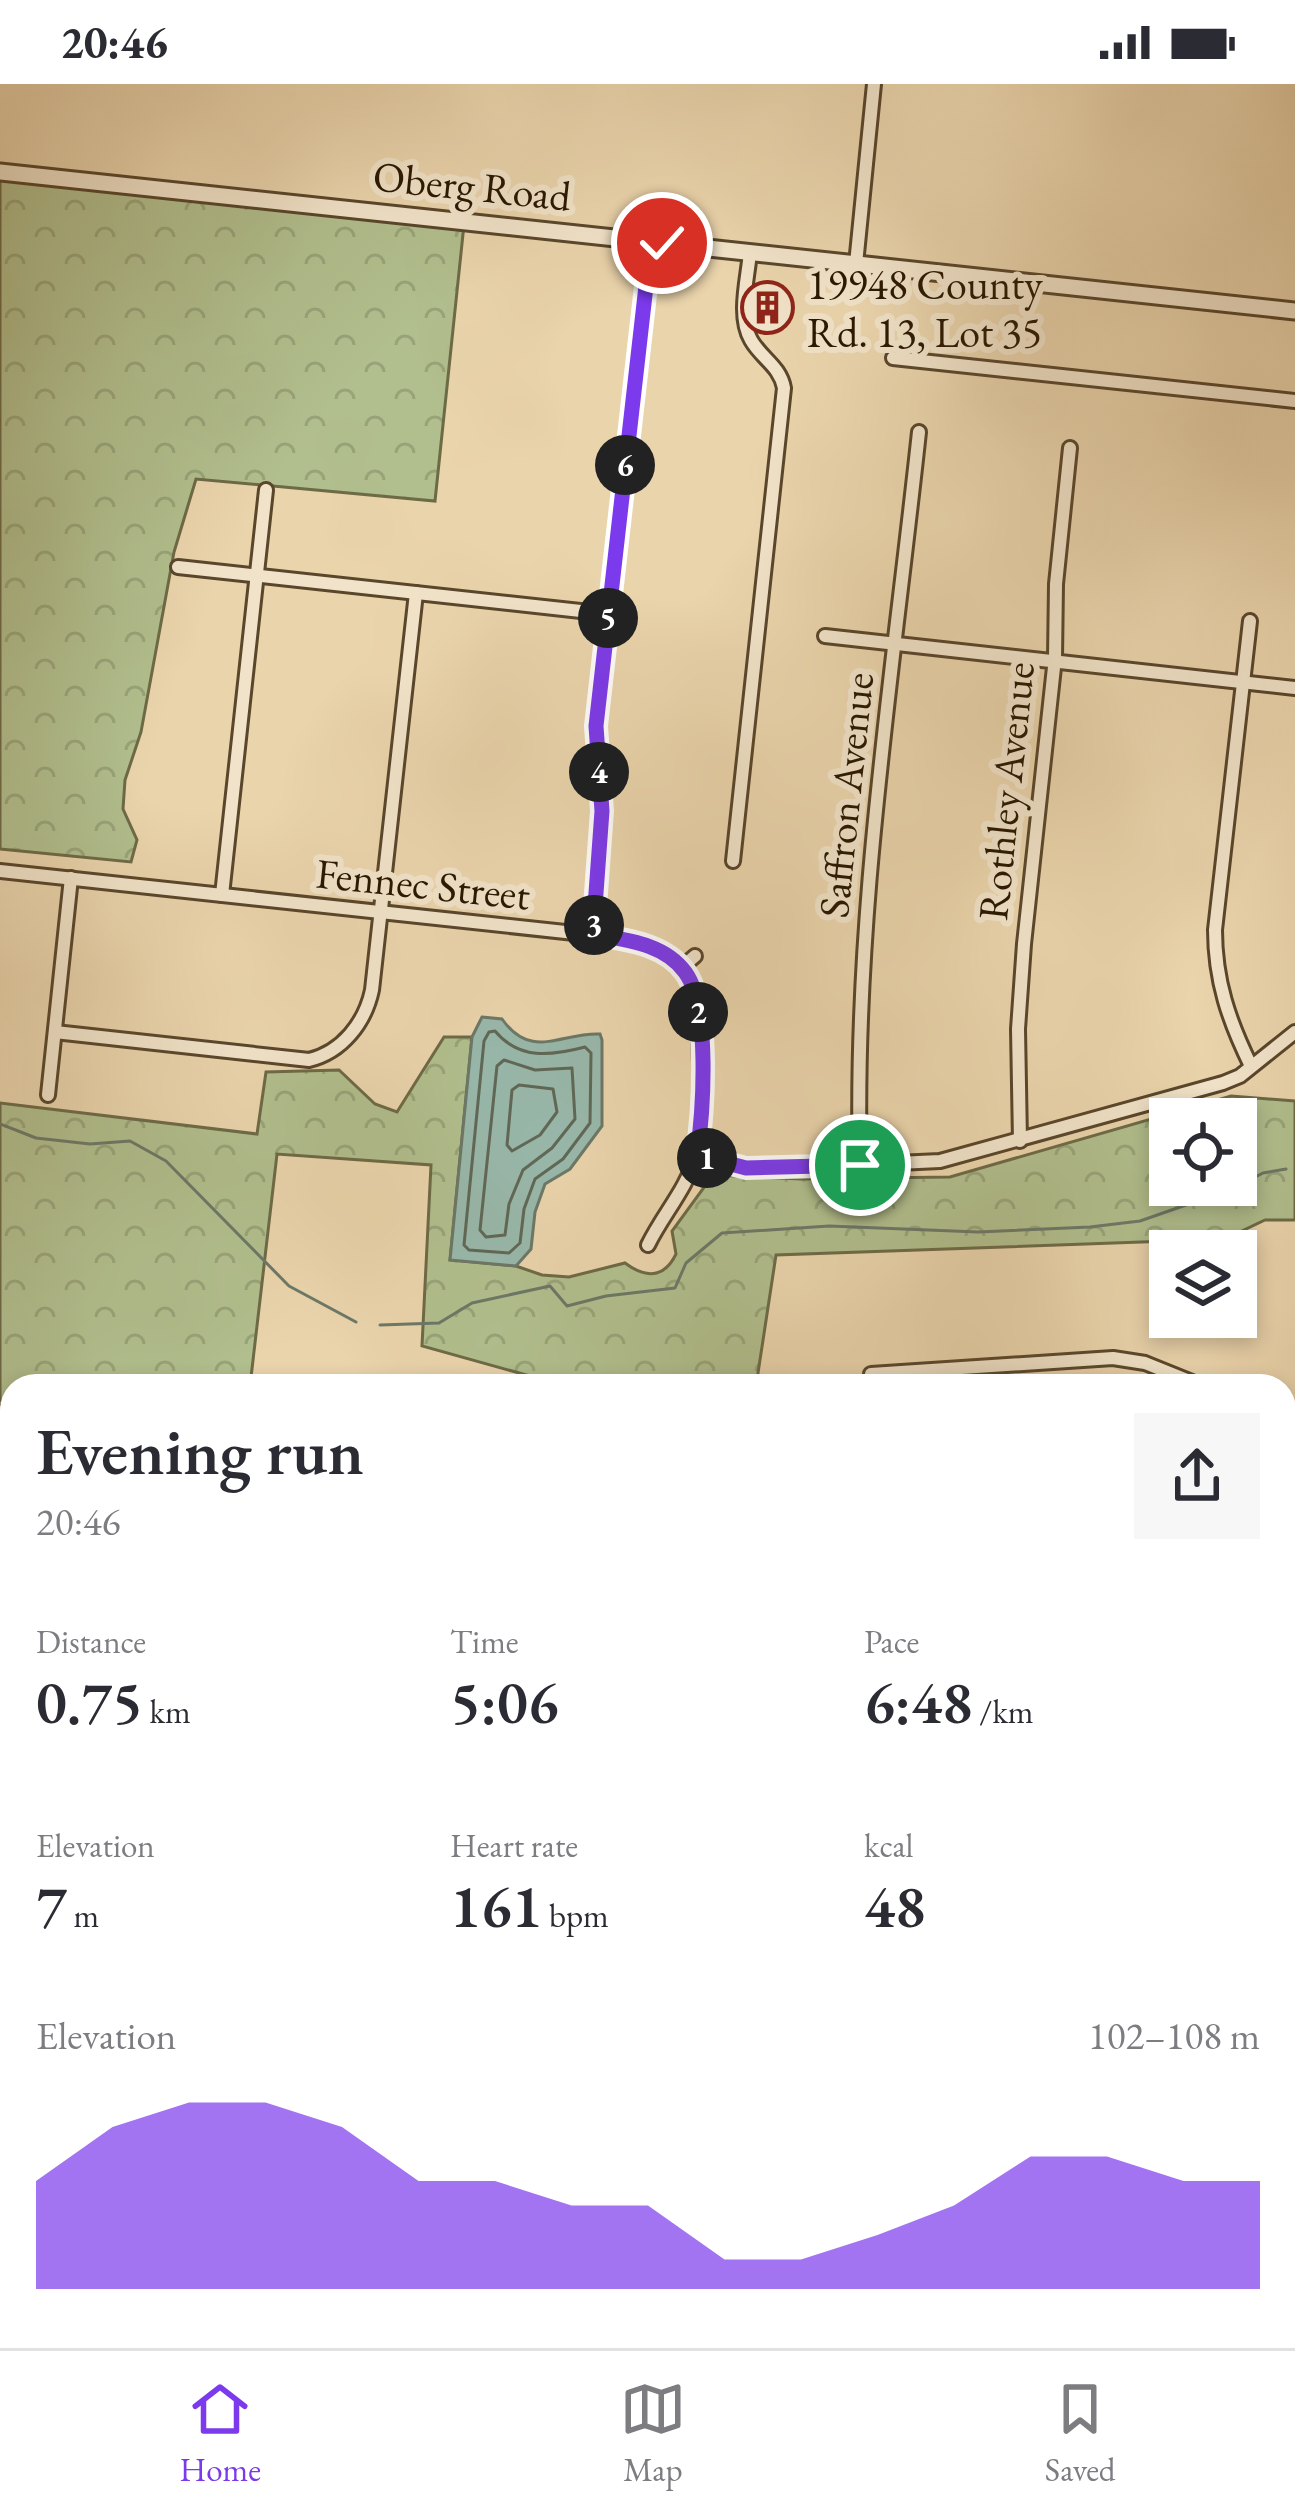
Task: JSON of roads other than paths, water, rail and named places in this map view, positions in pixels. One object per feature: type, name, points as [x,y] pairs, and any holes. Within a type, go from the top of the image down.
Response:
[{"type":"street","points":[[856,264],[874,84]]},
{"type":"street","name":"Oberg Road","points":[[0,172],[1295,311]]},
{"type":"street","points":[[593,934],[602,811],[596,726],[651,242]]},
{"type":"street","points":[[733,861],[784,388],[782,378],[752,344],[744,323],[750,252]]},
{"type":"street","points":[[893,358],[1295,401]]},
{"type":"street","name":"Saffron Avenue","points":[[860,1165],[860,986],[919,432]]},
{"type":"street","name":"Rothley Avenue","points":[[1020,1141],[1017,1070],[1024,944],[1055,658],[1056,584],[1070,448]]},
{"type":"street","points":[[222,895],[266,490]]},
{"type":"street","points":[[178,567],[608,614]]},
{"type":"street","points":[[56,1032],[309,1060],[323,1056],[352,1033],[370,1002],[416,593]]},
{"type":"street","points":[[1250,621],[1215,965],[1222,999],[1251,1066]]},
{"type":"street","points":[[825,636],[1295,688]]},
{"type":"street","name":"Fennec Street","points":[[0,871],[593,934],[648,945],[681,968]]},
{"type":"street","points":[[48,1095],[71,878]]},
{"type":"street","points":[[648,1245],[683,1190],[697,1155],[702,1115],[697,1001],[681,968],[695,956]]},
{"type":"street","points":[[697,1155],[746,1168],[940,1161],[1223,1083],[1295,1032]]},
{"type":"street","points":[[871,1374],[1113,1358],[1172,1374]]},
{"type":"water","points":[[482,1017],[502,1019],[513,1032],[536,1042],[600,1034],[602,1040],[602,1126],[570,1169],[545,1184],[535,1212],[531,1249],[516,1266],[450,1260],[472,1037]]},
{"type":"waterway","points":[[0,1124],[36,1138],[90,1144],[130,1141],[166,1161],[289,1286],[356,1322]]},
{"type":"waterway","points":[[380,1325],[439,1323],[472,1303],[550,1286],[567,1306],[675,1288],[686,1263],[722,1233],[829,1226],[978,1232],[1090,1227],[1140,1221],[1232,1189],[1263,1173],[1286,1169]]},
{"type":"place","name":"19948 County Rd. 13, Lot 35","points":[[768,308]]}]
